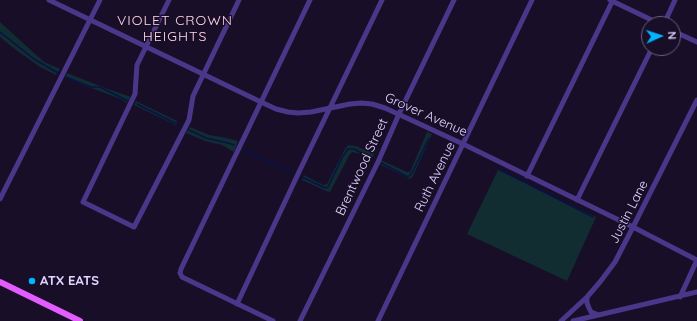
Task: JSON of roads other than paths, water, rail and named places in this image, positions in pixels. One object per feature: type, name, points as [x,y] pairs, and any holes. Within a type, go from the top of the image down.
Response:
[{"type":"main road","points":[[0,282],[80,321]]},
{"type":"street","name":"Grover Avenue","points":[[49,0],[276,109],[288,112],[311,112],[361,103],[372,104],[385,108],[463,144],[697,260]]},
{"type":"street","points":[[0,199],[100,0]]},
{"type":"street","points":[[169,0],[137,65],[135,94],[83,202],[134,227],[189,120],[193,96],[239,0]]},
{"type":"street","points":[[272,321],[182,277],[180,273],[260,102],[310,0]]},
{"type":"street","points":[[237,304],[382,0]]},
{"type":"street","name":"Brentwood Street","points":[[300,321],[378,162],[399,114],[454,0]]},
{"type":"street","name":"Ruth Avenue","points":[[378,321],[532,0]]},
{"type":"street","points":[[527,176],[612,0],[644,16]]},
{"type":"street","points":[[668,16],[675,0]]},
{"type":"street","points":[[681,34],[697,42]]},
{"type":"street","points":[[577,200],[648,56]]},
{"type":"street","name":"Justin Lane","points":[[564,320],[587,297],[615,262],[697,100]]},
{"type":"street","points":[[680,297],[697,260]]},
{"type":"street","points":[[573,321],[697,292]]},
{"type":"street","points":[[587,297],[587,303],[591,312],[599,315]]},
{"type":"waterway","points":[[0,32],[34,59],[58,73]]},
{"type":"waterway","points":[[66,77],[91,87],[100,87],[128,101]]},
{"type":"waterway","points":[[137,104],[179,125]]},
{"type":"waterway","points":[[189,130],[206,138],[234,145]]},
{"type":"waterway","points":[[381,163],[408,177],[412,173],[429,138]]},
{"type":"waterway","points":[[302,177],[325,188],[328,187],[348,149],[354,149],[372,159]]},
{"type":"waterway","points":[[244,150],[293,173]]},
{"type":"waterway","points":[[499,169],[593,217]]},
{"type":"place","name":"ATX EATS","points":[[32,281]]},
{"type":"district","name":"VIOLET CROWN HEIGHTS","points":[[175,30]]}]
